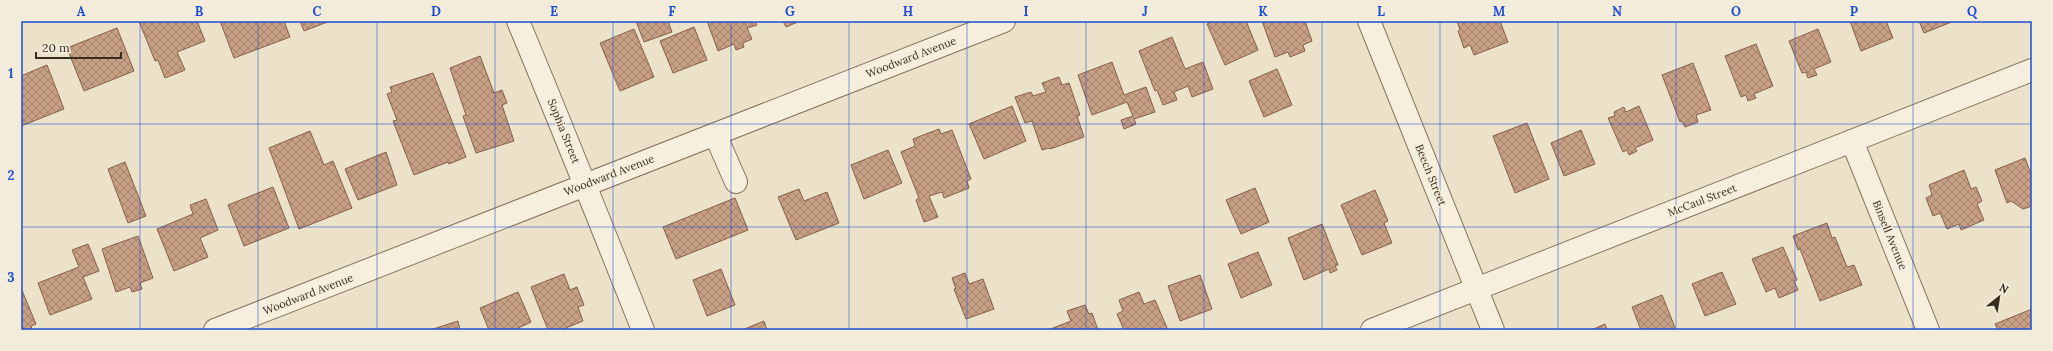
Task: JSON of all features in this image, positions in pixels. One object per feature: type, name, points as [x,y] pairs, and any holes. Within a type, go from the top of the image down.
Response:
[{"type":"street","name":"Sophia Street","points":[[518,21],[575,155],[584,185],[643,330]]},
{"type":"street","name":"Woodward Avenue","points":[[215,330],[1004,21]]},
{"type":"street","name":"Beech Street","points":[[1369,21],[1493,330]]},
{"type":"street","name":"McCaul Street","points":[[1372,330],[2032,70]]},
{"type":"street","points":[[715,134],[736,182]]},
{"type":"street","name":"Binsell Avenue","points":[[1852,141],[1928,330]]},
{"type":"building","points":[[139,21],[197,21],[205,41],[177,52],[185,70],[165,78],[158,60],[155,61]]},
{"type":"building","points":[[220,21],[284,21],[290,37],[234,58]]},
{"type":"building","points":[[300,21],[330,21],[304,31]]},
{"type":"building","points":[[636,21],[668,21],[672,32],[644,42]]},
{"type":"building","points":[[707,21],[755,21],[757,25],[747,28],[752,39],[743,43],[744,47],[736,50],[734,44],[718,51]]},
{"type":"building","points":[[783,21],[800,21],[786,27]]},
{"type":"building","points":[[1214,21],[1246,21],[1258,50],[1225,65],[1207,24]]},
{"type":"building","points":[[1262,21],[1305,21],[1312,41],[1303,45],[1305,51],[1290,57],[1288,52],[1275,57]]},
{"type":"building","points":[[1457,21],[1500,21],[1508,42],[1474,55],[1470,45],[1464,48],[1458,31],[1460,30]]},
{"type":"building","points":[[1850,21],[1886,21],[1893,38],[1861,51]]},
{"type":"building","points":[[1919,21],[1954,21],[1924,33]]},
{"type":"building","points":[[694,27],[707,60],[673,73],[660,41]]},
{"type":"building","points":[[117,28],[134,71],[84,91],[67,48]]},
{"type":"building","points":[[634,29],[654,77],[620,91],[600,43]]},
{"type":"building","points":[[1818,29],[1831,62],[1814,69],[1817,75],[1808,78],[1806,72],[1802,73],[1789,41]]},
{"type":"building","points":[[1172,37],[1185,69],[1203,62],[1213,89],[1192,97],[1188,86],[1174,92],[1177,100],[1163,105],[1157,90],[1155,91],[1139,51]]},
{"type":"building","points":[[1756,44],[1773,86],[1754,94],[1756,98],[1748,101],[1746,95],[1741,97],[1725,56]]},
{"type":"building","points":[[480,56],[494,93],[502,90],[507,103],[502,105],[514,141],[476,153],[463,116],[466,115],[450,68]]},
{"type":"building","points":[[1112,62],[1124,95],[1146,87],[1155,112],[1134,119],[1136,124],[1124,129],[1121,120],[1133,116],[1127,102],[1092,115],[1078,75]]},
{"type":"building","points":[[1693,63],[1711,110],[1696,115],[1698,122],[1685,127],[1682,121],[1680,122],[1662,75]]},
{"type":"building","points":[[47,65],[64,109],[21,126],[21,76]]},
{"type":"building","points":[[1277,69],[1292,105],[1264,117],[1249,81]]},
{"type":"building","points":[[433,73],[466,157],[414,175],[393,121],[397,120],[387,94],[392,92],[390,87]]},
{"type":"building","points":[[1059,77],[1062,85],[1069,83],[1080,115],[1077,116],[1084,137],[1050,149],[1042,150],[1032,121],[1025,123],[1015,97],[1031,92],[1033,96],[1046,92],[1042,83]]},
{"type":"building","points":[[1012,106],[1026,141],[984,159],[969,124]]},
{"type":"building","points":[[1639,106],[1653,140],[1635,148],[1637,151],[1629,155],[1627,150],[1623,152],[1608,118],[1615,116],[1614,112],[1624,107],[1626,112]]},
{"type":"building","points":[[1527,123],[1549,179],[1515,193],[1493,136]]},
{"type":"building","points":[[939,129],[941,134],[952,130],[971,179],[967,181],[969,188],[944,198],[942,192],[929,196],[938,217],[924,222],[916,200],[919,198],[901,152],[915,146],[913,139]]},
{"type":"building","points":[[1581,130],[1595,164],[1564,176],[1551,143]]},
{"type":"building","points":[[310,131],[324,165],[333,161],[352,208],[299,229],[269,148]]},
{"type":"building","points":[[888,150],[902,183],[864,199],[851,165]]},
{"type":"building","points":[[386,152],[397,185],[358,200],[345,169]]},
{"type":"building","points":[[2025,158],[2032,177],[2032,206],[2023,209],[2011,201],[2007,203],[1995,170]]},
{"type":"building","points":[[125,162],[146,216],[128,223],[108,169]]},
{"type":"building","points":[[1964,170],[1971,189],[1976,187],[1982,201],[1977,204],[1984,220],[1961,230],[1959,224],[1947,229],[1940,213],[1933,216],[1926,198],[1932,195],[1929,185]]},
{"type":"building","points":[[273,187],[289,228],[244,246],[228,205]]},
{"type":"building","points":[[1255,188],[1269,222],[1241,234],[1226,200]]},
{"type":"building","points":[[799,189],[804,201],[827,192],[839,223],[796,240],[778,197]]},
{"type":"building","points":[[1375,190],[1388,221],[1384,223],[1392,243],[1362,255],[1341,205]]},
{"type":"building","points":[[735,198],[748,230],[676,259],[663,227]]},
{"type":"building","points":[[206,199],[218,230],[200,238],[208,257],[174,271],[157,229],[193,214],[190,205]]},
{"type":"building","points":[[1827,223],[1832,238],[1835,237],[1847,267],[1854,265],[1862,285],[1820,301],[1800,249],[1798,250],[1793,236]]},
{"type":"building","points":[[1322,224],[1338,265],[1335,266],[1337,270],[1330,273],[1329,269],[1304,280],[1288,238]]},
{"type":"building","points":[[138,236],[153,278],[140,283],[142,289],[132,292],[130,287],[116,292],[102,249]]},
{"type":"building","points":[[88,244],[99,271],[83,277],[92,299],[50,315],[38,283],[79,267],[72,250]]},
{"type":"building","points":[[1783,247],[1797,280],[1794,281],[1798,290],[1779,298],[1775,288],[1766,292],[1752,259]]},
{"type":"building","points":[[1258,252],[1272,285],[1241,298],[1228,264]]},
{"type":"building","points":[[721,269],[735,305],[707,316],[693,280]]},
{"type":"building","points":[[1722,272],[1736,304],[1705,316],[1692,284]]},
{"type":"building","points":[[965,273],[969,284],[983,279],[994,309],[966,319],[954,289],[956,289],[952,278]]},
{"type":"building","points":[[564,274],[570,290],[577,287],[584,305],[578,307],[583,321],[561,330],[548,330],[531,287]]},
{"type":"building","points":[[1200,275],[1212,309],[1180,321],[1168,286]]},
{"type":"building","points":[[21,288],[36,324],[31,326],[32,329],[29,330],[21,329]]},
{"type":"building","points":[[518,292],[531,322],[514,330],[489,330],[480,308]]},
{"type":"building","points":[[1139,292],[1144,304],[1155,300],[1168,330],[1124,330],[1117,314],[1123,311],[1119,300]]},
{"type":"building","points":[[1662,295],[1676,330],[1641,330],[1632,307]]},
{"type":"building","points":[[1085,305],[1089,314],[1092,313],[1098,330],[1048,330],[1071,321],[1067,311]]},
{"type":"building","points":[[2032,309],[2032,330],[1998,330],[1995,324]]},
{"type":"building","points":[[458,321],[460,330],[430,330]]},
{"type":"building","points":[[764,321],[767,330],[742,330]]},
{"type":"building","points":[[1605,324],[1607,330],[1591,330]]}]
